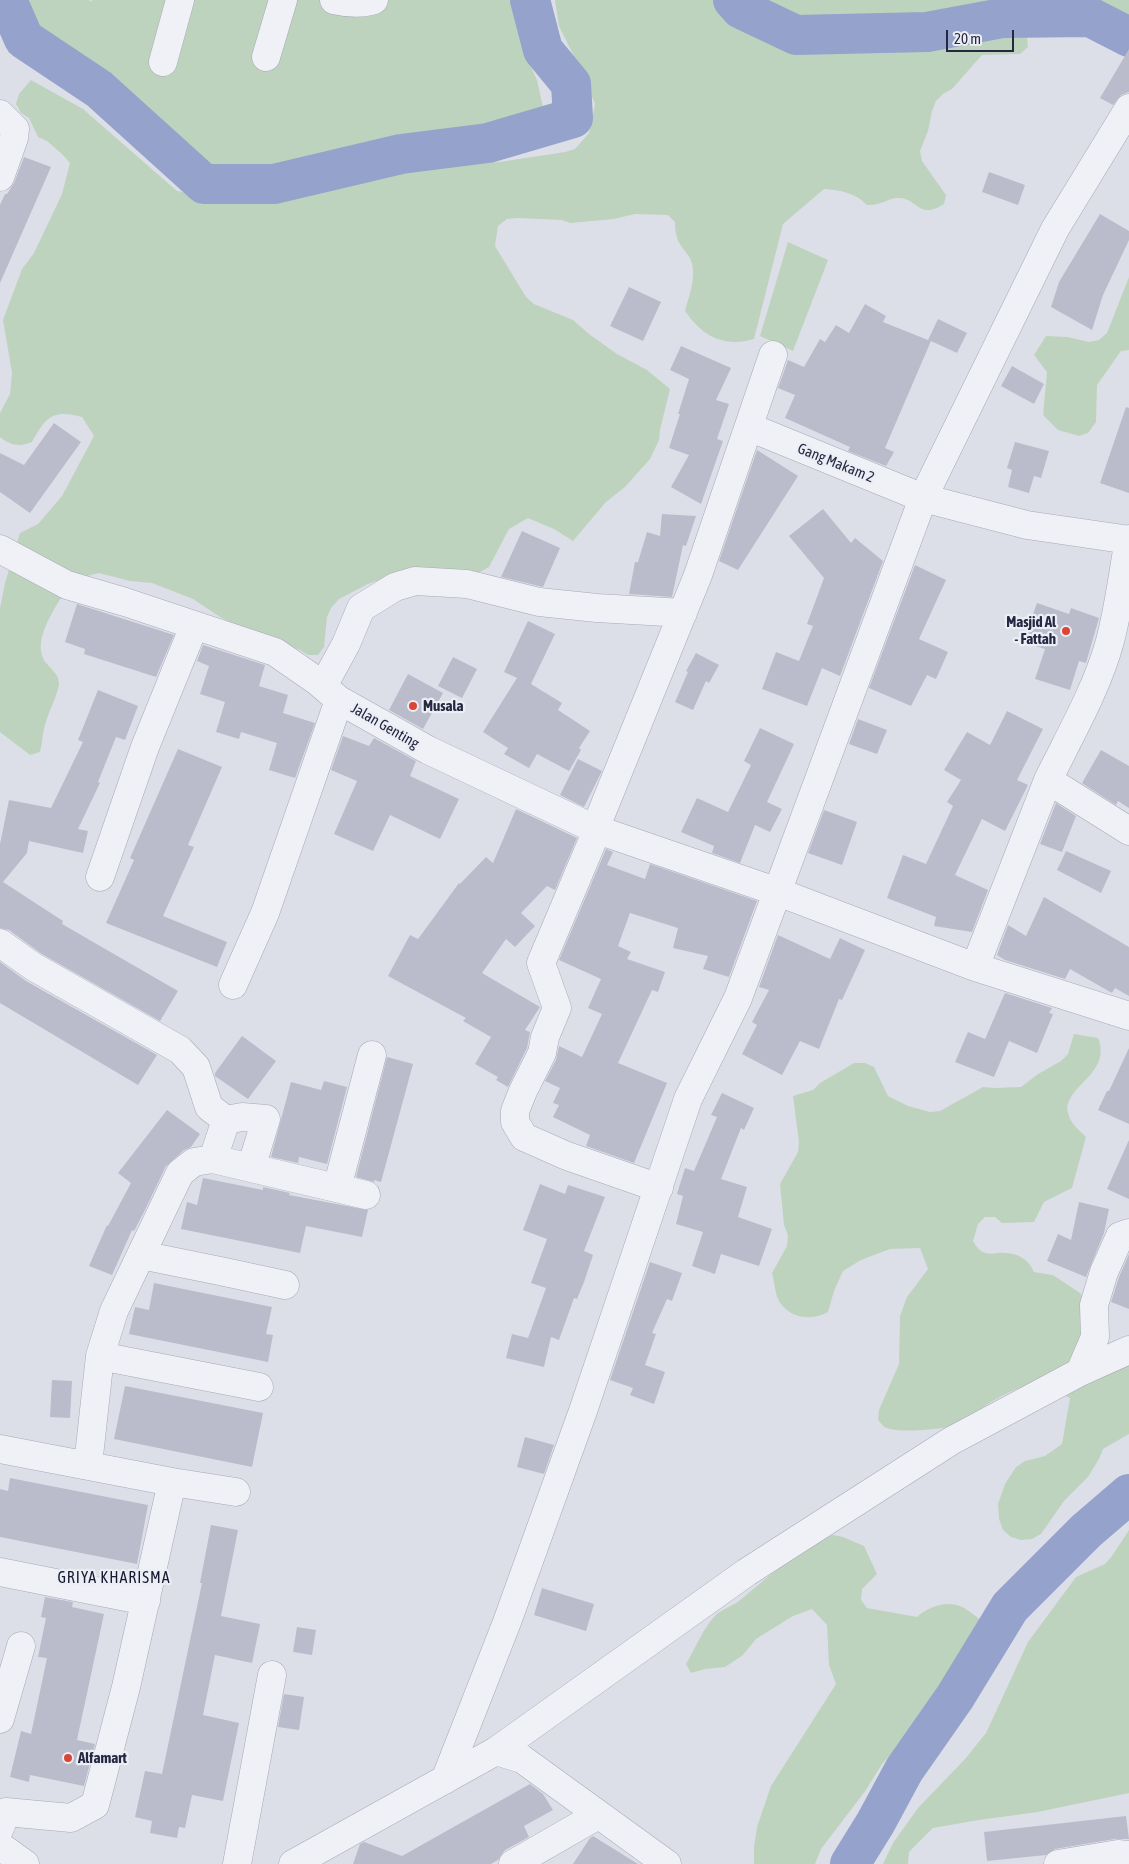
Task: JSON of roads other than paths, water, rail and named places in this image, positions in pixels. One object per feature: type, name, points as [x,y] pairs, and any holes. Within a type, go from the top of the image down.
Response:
[{"type":"street","points":[[163,62],[180,0]]},
{"type":"street","points":[[266,58],[283,0]]},
{"type":"street","points":[[334,0],[353,3],[374,0]]},
{"type":"street","points":[[445,1780],[507,1622],[583,1411],[688,1099],[738,998],[923,498],[1055,228],[1129,108]]},
{"type":"street","points":[[0,114],[15,129],[14,138],[0,177]]},
{"type":"street","points":[[659,1188],[567,1156],[524,1137],[515,1122],[515,1111],[542,1053],[545,1037],[557,1008],[541,963],[592,842],[595,829],[698,575],[773,355]]},
{"type":"street","name":"Gang Makam 2","points":[[749,427],[923,498],[1027,524],[1129,540]]},
{"type":"street","points":[[975,967],[1048,780],[1087,701],[1109,642],[1120,594],[1129,540]]},
{"type":"street","name":"Jalan Genting","points":[[0,548],[67,585],[125,602],[275,652],[331,693],[428,750],[595,829],[778,892],[975,967],[1129,1016]]},
{"type":"street","points":[[233,985],[265,913],[346,644],[361,608],[395,587],[415,582],[468,584],[539,602],[597,608],[682,613]]},
{"type":"street","points":[[100,878],[145,747],[194,626]]},
{"type":"street","points":[[1048,780],[1129,831]]},
{"type":"street","points":[[0,943],[34,968],[180,1050],[196,1068],[209,1107],[226,1120],[242,1117],[266,1119],[251,1168]]},
{"type":"street","points":[[337,1188],[372,1055]]},
{"type":"street","points":[[213,1159],[226,1120]]},
{"type":"street","points":[[88,1465],[100,1356],[114,1311],[180,1173],[194,1162],[213,1159],[366,1195]]},
{"type":"street","points":[[1080,1372],[1094,1338],[1094,1305],[1104,1272],[1120,1236],[1129,1233]]},
{"type":"street","points":[[140,1255],[220,1270],[285,1285]]},
{"type":"street","points":[[296,1864],[496,1751],[747,1572],[951,1441],[1080,1372],[1129,1350]]},
{"type":"street","points":[[100,1356],[259,1387]]},
{"type":"street","points":[[0,1449],[172,1482],[236,1492]]},
{"type":"street","points":[[2,1816],[71,1818],[95,1805],[126,1687],[172,1482]]},
{"type":"street","points":[[0,1572],[146,1601]]},
{"type":"street","points":[[0,1719],[21,1646]]},
{"type":"street","points":[[237,1864],[272,1675]]},
{"type":"street","points":[[496,1751],[522,1759],[667,1864]]},
{"type":"street","points":[[513,1864],[598,1815]]},
{"type":"street","points":[[0,1846],[25,1864]]},
{"type":"street","points":[[1058,1864],[1118,1854],[1129,1855]]},
{"type":"waterway","points":[[7,0],[24,39],[99,89],[204,184],[274,184],[401,154],[488,143],[573,118],[571,84],[543,50],[530,0]]},
{"type":"waterway","points":[[733,0],[741,9],[796,35],[927,32],[1002,18],[1090,17],[1129,37]]},
{"type":"waterway","points":[[850,1864],[876,1822],[904,1770],[955,1697],[1010,1607],[1086,1531],[1129,1494]]},
{"type":"place","name":"Masjid Al - Fattah","points":[[1066,631]]},
{"type":"place","name":"Musala","points":[[413,706]]},
{"type":"place","name":"Alfamart","points":[[68,1758]]},
{"type":"district","name":"GRIYA KHARISMA","points":[[114,1578]]}]
